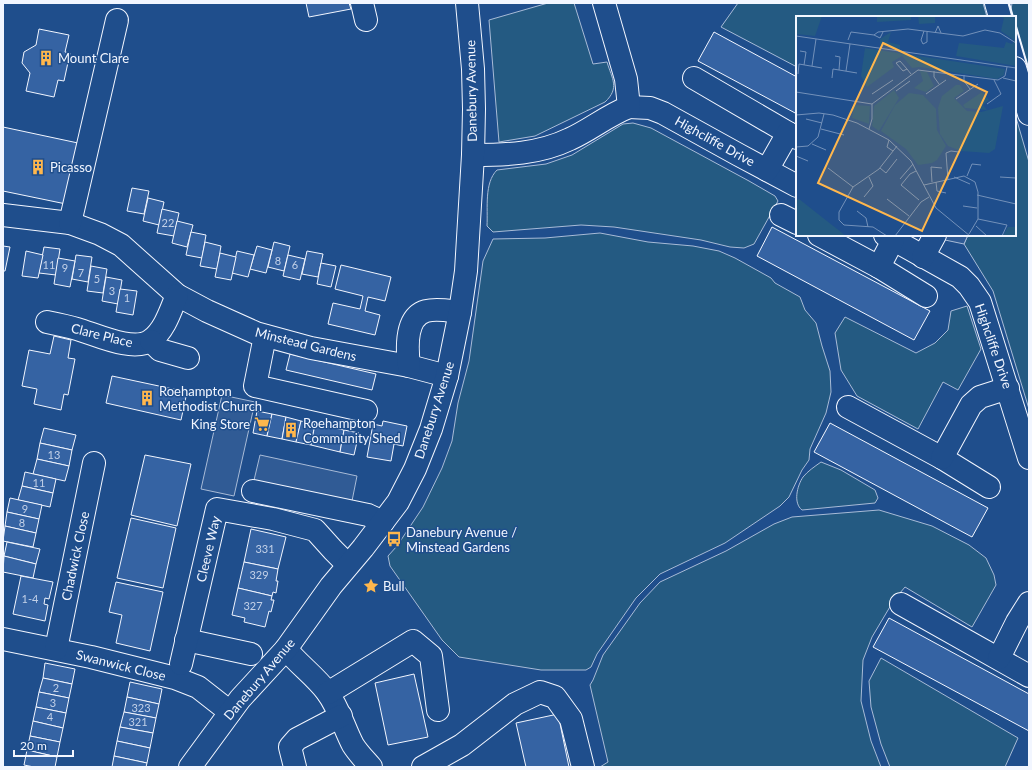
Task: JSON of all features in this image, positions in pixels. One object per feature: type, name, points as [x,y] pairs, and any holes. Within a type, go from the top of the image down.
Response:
[{"type":"street","name":"Danebury Avenue","points":[[190,767],[230,712],[286,649],[323,597],[398,502],[415,469],[431,429],[447,376],[460,312],[466,272],[473,155],[473,69],[467,3]]},
{"type":"street","points":[[473,155],[513,154],[543,150],[571,139],[605,118],[629,107],[626,79],[604,3]]},
{"type":"street","points":[[996,3],[1000,16]]},
{"type":"street","points":[[70,223],[117,20]]},
{"type":"street","points":[[1016,71],[1029,114]]},
{"type":"street","points":[[694,78],[792,135],[767,170]]},
{"type":"street","name":"Highcliffe Drive","points":[[629,107],[650,108],[663,113],[739,156],[796,185]]},
{"type":"street","name":"Minstead Gardens","points":[[3,215],[70,223],[100,234],[121,245],[177,295],[207,312],[266,336],[311,348],[409,366],[447,376]]},
{"type":"street","points":[[821,236],[879,267],[926,296]]},
{"type":"street","points":[[923,257],[934,236]]},
{"type":"street","points":[[879,267],[889,237]]},
{"type":"street","name":"Highcliffe Drive","points":[[889,237],[960,277],[980,302],[1029,458]]},
{"type":"street","name":"Clare Place","points":[[47,322],[126,344],[140,344],[151,341],[164,324],[177,295]]},
{"type":"street","points":[[409,366],[407,351],[409,333],[415,317],[426,311],[444,310],[460,312]]},
{"type":"street","points":[[266,336],[255,386],[366,411]]},
{"type":"street","points":[[151,341],[160,350],[188,358]]},
{"type":"street","points":[[942,458],[971,404],[980,397],[1008,388]]},
{"type":"street","points":[[848,407],[942,458],[989,487]]},
{"type":"street","name":"Chadwick Close","points":[[56,649],[94,463]]},
{"type":"street","points":[[253,491],[368,515],[383,522]]},
{"type":"street","name":"Cleeve Way","points":[[181,664],[217,509],[273,519],[315,530],[348,565]]},
{"type":"street","points":[[999,658],[1017,622],[1029,603]]},
{"type":"street","points":[[901,604],[1029,676]]},
{"type":"street","name":"Swanwick Close","points":[[3,639],[56,649],[175,678],[198,687],[230,712]]},
{"type":"street","points":[[186,640],[251,654]]},
{"type":"street","points":[[328,693],[413,641],[431,656],[438,710]]},
{"type":"street","points":[[286,649],[298,663],[311,673],[328,693],[341,716],[353,746],[371,767]]},
{"type":"street","points":[[423,767],[462,745],[515,704],[540,692],[555,696],[571,719],[583,767]]},
{"type":"street","points":[[294,767],[290,747],[297,739],[341,716]]},
{"type":"shaded area","points":[[548,3],[574,3],[593,64],[607,62],[613,78],[614,88],[610,97],[605,102],[535,136],[499,142],[489,20]]},
{"type":"shaded area","points":[[738,3],[983,3],[987,16],[796,16],[796,66],[721,27]]},
{"type":"shaded area","points":[[1012,3],[1029,3],[1029,71],[1016,26],[1016,16],[1013,16],[1011,10]]},
{"type":"shaded area","points":[[1016,117],[1029,162],[1029,409],[993,291],[964,244],[968,236],[1016,236]]},
{"type":"shaded area","points":[[633,123],[651,128],[775,196],[778,201],[754,244],[744,248],[730,247],[701,240],[614,227],[581,225],[493,232],[487,226],[488,189],[493,175],[497,170],[546,164],[572,155],[623,124]]},
{"type":"shaded area","points":[[600,233],[648,242],[693,246],[719,251],[771,278],[775,283],[800,297],[805,310],[816,323],[830,371],[831,392],[826,413],[810,449],[809,460],[802,470],[789,497],[780,506],[725,543],[660,574],[636,598],[597,654],[591,667],[586,670],[541,670],[459,657],[442,640],[390,566],[388,556],[397,546],[423,507],[442,468],[452,441],[458,403],[469,361],[483,261],[493,239],[545,238]]},
{"type":"shaded area","points":[[939,236],[968,236],[964,244],[945,240]]},
{"type":"shaded area","points":[[967,306],[981,349],[958,390],[943,382],[918,429],[857,396],[841,370],[835,333],[845,317],[916,353],[935,343],[948,330],[951,311]]},
{"type":"shaded area","points":[[222,395],[255,402],[234,496],[201,489]]},
{"type":"shaded area","points":[[260,455],[357,476],[351,506],[250,497]]},
{"type":"shaded area","points":[[821,462],[841,470],[875,490],[878,498],[875,503],[802,510],[799,507],[797,499],[799,485],[803,477]]},
{"type":"shaded area","points":[[879,510],[932,526],[969,545],[986,558],[994,575],[996,585],[972,627],[905,587],[894,600],[872,637],[863,660],[861,701],[871,741],[881,767],[600,767],[608,762],[590,685],[603,655],[640,603],[660,582],[726,551],[774,524],[792,517]]},
{"type":"shaded area","points":[[881,658],[1018,738],[1005,767],[890,767],[881,744],[871,707],[869,681]]},
{"type":"building","points":[[306,3],[349,3],[351,9],[309,17]]},
{"type":"building","name":"Mount Clare","points":[[39,29],[69,35],[65,52],[70,53],[64,81],[58,80],[54,97],[26,91],[30,73],[22,63],[24,52],[36,45]]},
{"type":"building","points":[[714,32],[796,76],[796,113],[698,61]]},
{"type":"building","name":"Picasso","points":[[3,127],[78,143],[66,204],[3,191]]},
{"type":"building","points":[[132,188],[149,191],[144,214],[127,211]]},
{"type":"building","points":[[148,198],[164,202],[159,225],[143,221]]},
{"type":"building","points":[[162,209],[179,213],[174,236],[157,233]]},
{"type":"building","points":[[177,221],[193,225],[187,247],[172,243]]},
{"type":"building","points":[[772,227],[930,311],[914,340],[757,256]]},
{"type":"building","points":[[191,232],[206,235],[202,258],[186,255]]},
{"type":"building","points":[[205,242],[221,246],[217,269],[200,266]]},
{"type":"building","points":[[274,242],[290,246],[284,271],[268,267]]},
{"type":"building","points":[[3,246],[10,247],[5,271],[3,271]]},
{"type":"building","points":[[257,246],[272,250],[266,273],[250,269]]},
{"type":"building","points":[[44,247],[60,249],[56,275],[39,273]]},
{"type":"building","points":[[26,251],[43,255],[38,278],[22,276]]},
{"type":"building","points":[[237,251],[254,255],[248,277],[232,273]]},
{"type":"building","points":[[307,251],[323,254],[318,277],[302,274]]},
{"type":"building","points":[[220,253],[236,257],[231,280],[215,277]]},
{"type":"building","points":[[76,255],[92,257],[88,282],[72,279]]},
{"type":"building","points":[[288,255],[305,259],[300,280],[283,276]]},
{"type":"building","points":[[58,258],[75,261],[70,287],[54,284]]},
{"type":"building","points":[[321,263],[336,266],[331,287],[317,284]]},
{"type":"building","points":[[341,265],[391,277],[385,301],[368,297],[365,311],[380,315],[375,335],[328,324],[333,303],[360,309],[363,296],[335,289]]},
{"type":"building","points":[[91,266],[107,269],[103,293],[87,291]]},
{"type":"building","points":[[106,277],[122,280],[118,304],[102,301]]},
{"type":"building","points":[[120,289],[137,291],[133,315],[116,312]]},
{"type":"building","points":[[54,336],[71,340],[68,358],[75,359],[68,395],[64,394],[61,410],[34,404],[37,389],[22,386],[29,350],[50,354]]},
{"type":"building","points":[[290,354],[376,374],[372,390],[286,370]]},
{"type":"building","name":"Roehampton Methodist Church","points":[[112,376],[187,392],[181,420],[106,403]]},
{"type":"building","name":"King Store","points":[[257,411],[272,414],[267,436],[253,433]]},
{"type":"building","points":[[272,414],[286,417],[282,439],[267,436]]},
{"type":"building","name":"Roehampton Community Shed","points":[[286,417],[301,421],[296,442],[282,439]]},
{"type":"building","points":[[301,421],[315,424],[311,445],[296,442]]},
{"type":"building","points":[[383,421],[407,426],[403,446],[394,444],[391,461],[367,457],[373,424],[382,426]]},
{"type":"building","points":[[830,423],[988,508],[972,537],[814,452]]},
{"type":"building","points":[[315,424],[344,430],[340,452],[311,445]]},
{"type":"building","points":[[44,428],[76,435],[72,450],[40,443]]},
{"type":"building","points":[[344,430],[359,433],[354,455],[340,452]]},
{"type":"building","points":[[40,443],[72,450],[69,466],[37,459]]},
{"type":"building","points":[[145,455],[191,464],[177,526],[131,515]]},
{"type":"building","points":[[37,459],[69,466],[65,481],[33,474]]},
{"type":"building","points":[[25,472],[56,479],[53,493],[22,486]]},
{"type":"building","points":[[22,486],[53,493],[50,507],[18,500]]},
{"type":"building","points":[[10,498],[42,505],[39,519],[7,512]]},
{"type":"building","points":[[7,512],[39,519],[36,533],[5,526]]},
{"type":"building","points":[[131,518],[176,528],[163,588],[117,578]]},
{"type":"building","points":[[5,526],[36,533],[33,547],[3,541]]},
{"type":"building","points":[[251,529],[286,537],[278,569],[244,562]]},
{"type":"building","points":[[7,542],[40,549],[36,564],[4,556]]},
{"type":"building","points":[[4,556],[36,564],[33,578],[3,572]]},
{"type":"building","points":[[244,562],[278,569],[276,593],[273,592],[272,596],[238,588]]},
{"type":"building","points":[[21,576],[53,582],[49,599],[45,598],[44,604],[48,605],[45,621],[13,614]]},
{"type":"building","points":[[116,582],[163,592],[150,651],[116,643],[122,615],[109,612]]},
{"type":"building","points":[[238,588],[272,596],[271,600],[274,600],[271,612],[269,611],[265,627],[244,622],[245,618],[232,615]]},
{"type":"building","points":[[889,618],[1029,694],[1029,731],[873,647]]},
{"type":"building","points":[[45,663],[75,669],[72,684],[43,678]]},
{"type":"building","points":[[414,674],[428,737],[388,745],[375,683]]},
{"type":"building","points":[[43,678],[72,684],[69,698],[39,692]]},
{"type":"building","points":[[130,682],[162,689],[159,704],[127,697]]},
{"type":"building","points":[[39,692],[69,698],[66,713],[36,707]]},
{"type":"building","points":[[127,697],[159,704],[156,718],[124,712]]},
{"type":"building","points":[[36,707],[66,713],[63,728],[33,721]]},
{"type":"building","points":[[124,712],[156,718],[153,733],[120,727]]},
{"type":"building","points":[[558,714],[569,767],[526,767],[516,723]]},
{"type":"building","points":[[33,721],[63,728],[60,742],[30,736]]},
{"type":"building","points":[[120,727],[153,733],[150,748],[117,741]]},
{"type":"building","points":[[30,736],[60,742],[57,757],[27,750]]},
{"type":"building","points":[[117,741],[150,748],[147,763],[114,756]]},
{"type":"building","points":[[27,750],[57,757],[55,767],[34,767],[24,765]]},
{"type":"building","points":[[114,756],[147,763],[146,767],[112,767]]},
{"type":"wall","points":[[1009,3],[1013,16]]},
{"type":"wall","points":[[1016,26],[1029,71]]},
{"type":"place","name":"Mount Clare","points":[[46,58]]},
{"type":"place","name":"Picasso","points":[[38,167]]},
{"type":"place","name":"Roehampton Methodist Church","points":[[147,398]]},
{"type":"place","name":"King Store","points":[[262,424]]},
{"type":"place","name":"Roehampton Community Shed","points":[[291,430]]},
{"type":"place","name":"Danebury Avenue / Minstead Gardens","points":[[394,539]]},
{"type":"place","name":"Bull","points":[[371,586]]}]
